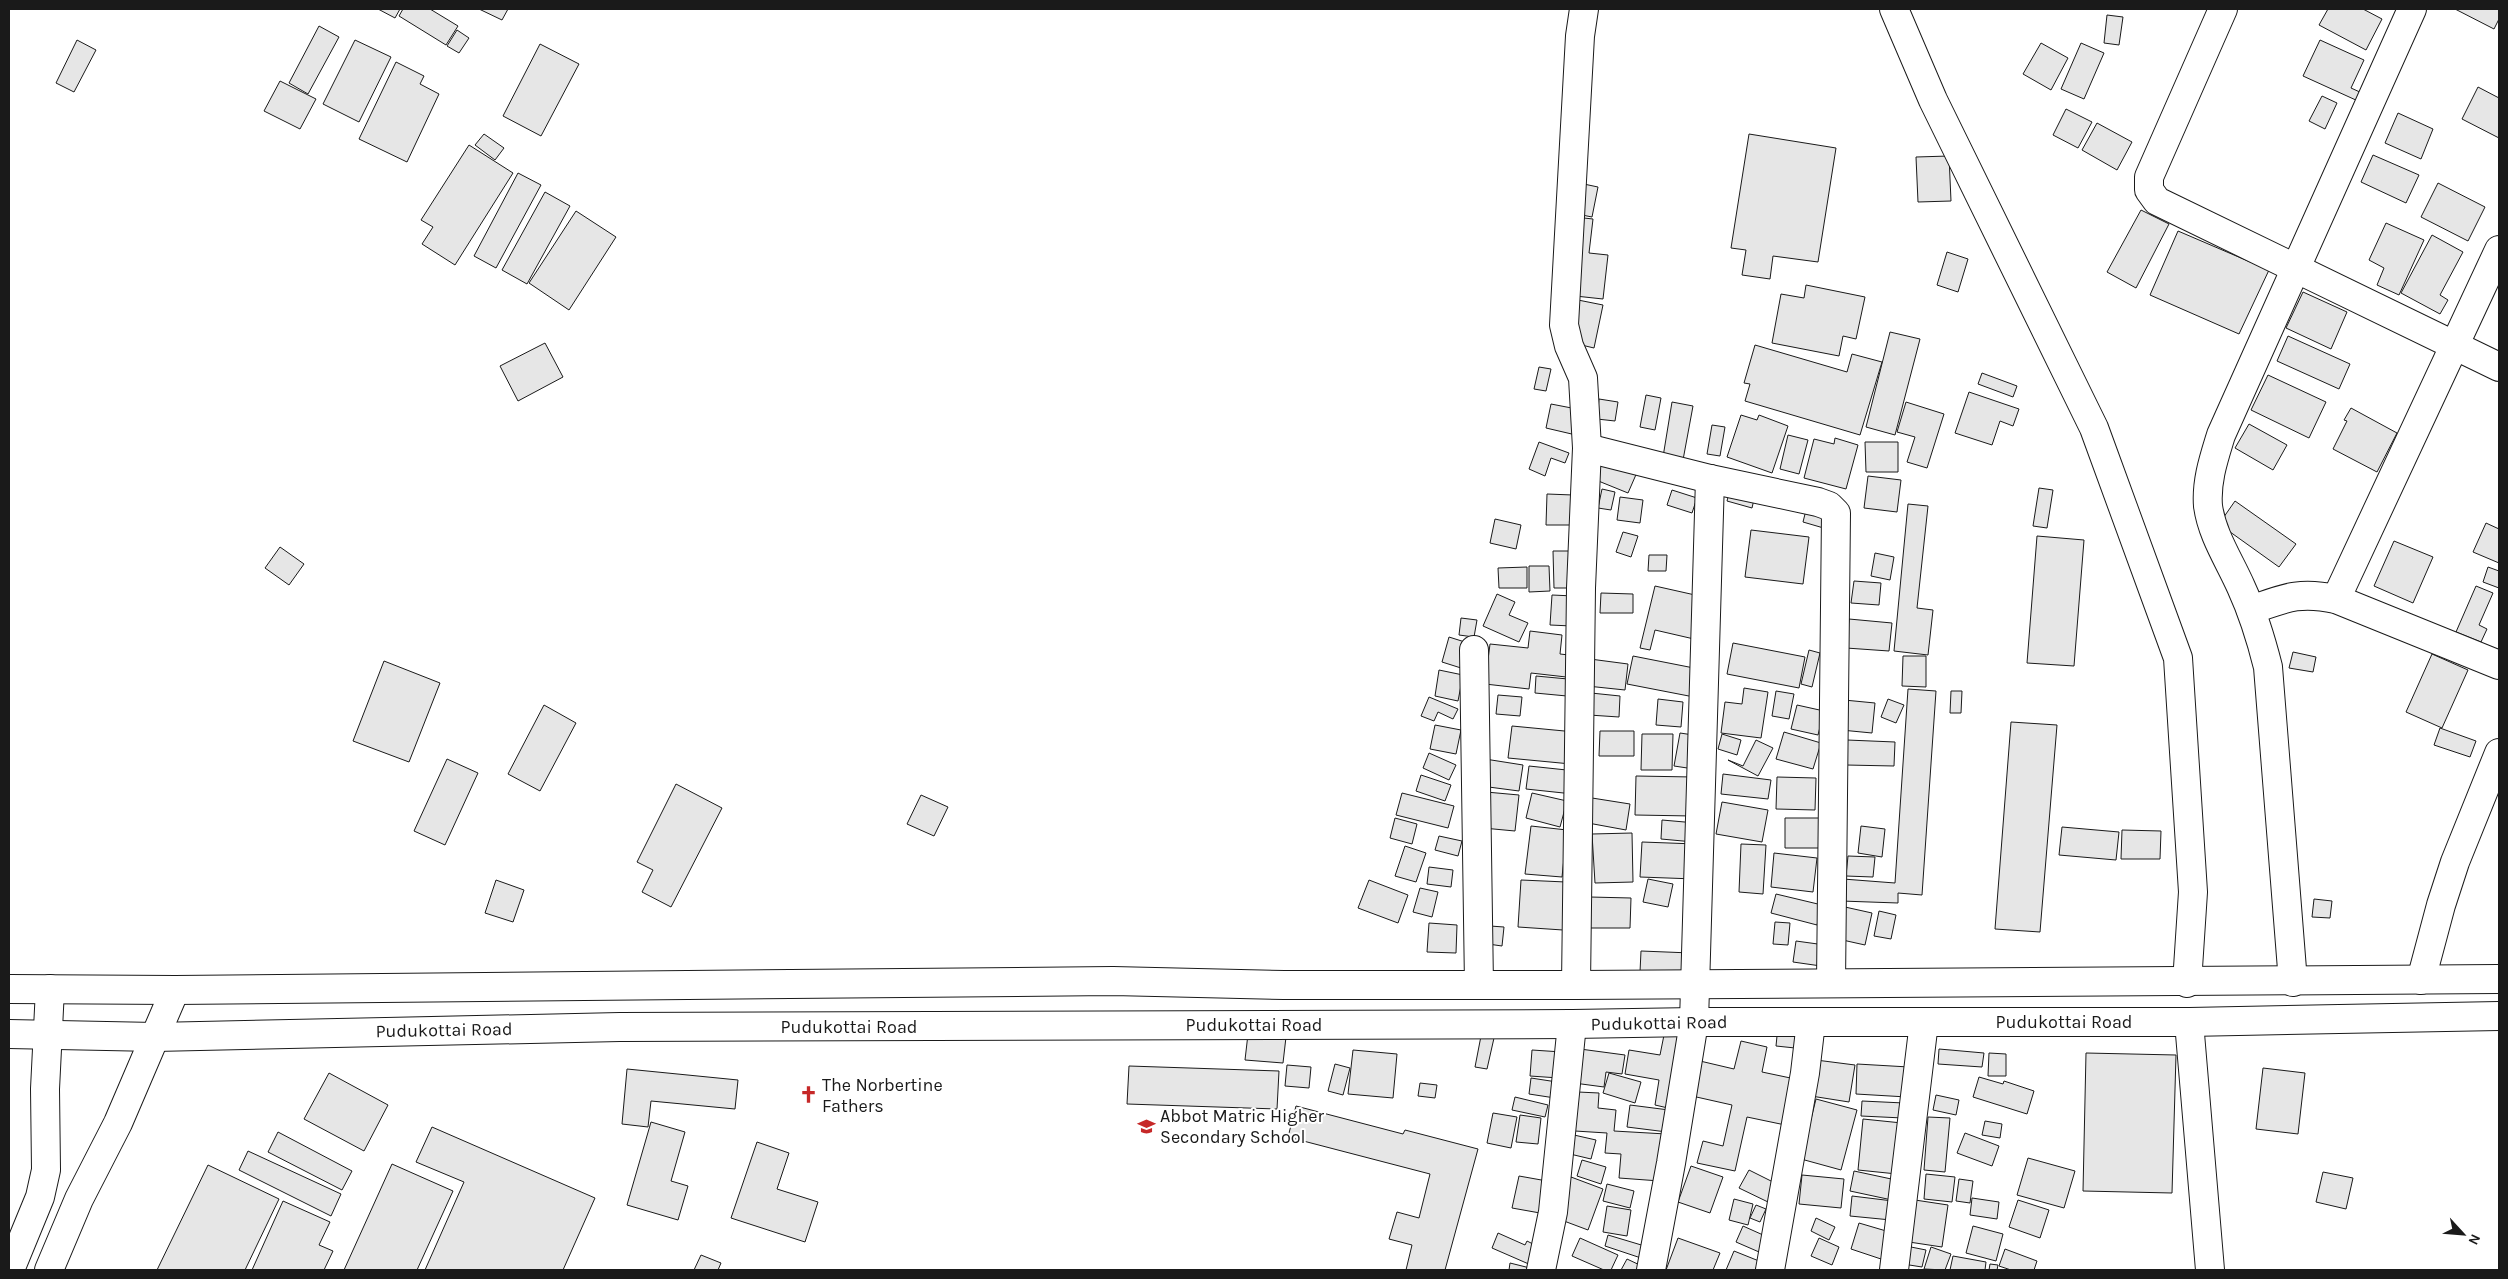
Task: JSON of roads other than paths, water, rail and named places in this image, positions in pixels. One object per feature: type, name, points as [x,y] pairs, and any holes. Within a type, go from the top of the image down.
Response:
[{"type":"main road","points":[[1576,985],[1581,588],[1587,448],[1583,378],[1569,346],[1564,325],[1580,36],[1584,9]]},
{"type":"main road","points":[[1894,9],[1932,100],[2094,428],[2178,658],[2193,892],[2187,982]]},
{"type":"main road","points":[[2223,9],[2149,177],[2149,190],[2157,201],[2499,367]]},
{"type":"main road","points":[[2293,982],[2268,667],[2251,610],[2216,536],[2208,506],[2209,477],[2221,435],[2412,9]]},
{"type":"main road","points":[[2336,599],[2499,250]]},
{"type":"main road","points":[[1587,448],[1710,479],[1818,502],[1830,506],[1836,513],[1831,983]]},
{"type":"main road","points":[[1650,1270],[1672,1162],[1694,1022],[1697,983],[1710,479]]},
{"type":"main road","points":[[2251,610],[2294,595],[2316,594],[2336,599],[2499,665]]},
{"type":"main road","points":[[1474,650],[1479,985]]},
{"type":"main road","points":[[2421,980],[2441,905],[2455,862],[2499,753]]},
{"type":"main road","points":[[9,989],[175,990],[1114,981],[1284,985],[1576,985],[2293,982],[2499,979]]},
{"type":"main road","points":[[1114,981],[1117,1025]]},
{"type":"main road","points":[[10,1270],[40,1197],[46,1170],[47,1036],[50,989]]},
{"type":"main road","points":[[49,1270],[79,1199],[118,1123],[175,990]]},
{"type":"main road","name":"Pudukottai Road","points":[[9,1034],[154,1037],[620,1027],[1694,1022],[2189,1022],[2499,1016]]},
{"type":"main road","points":[[1770,1270],[1805,1073],[1811,1022]]},
{"type":"main road","points":[[1894,1270],[1924,1022]]},
{"type":"main road","points":[[2189,1022],[2210,1270]]},
{"type":"main road","points":[[1542,1270],[1553,1212],[1572,1024]]},
{"type":"place","name":"The Norbertine Fathers","points":[[808,1095]]},
{"type":"place","name":"Abbot Matric Higher Secondary School","points":[[1146,1126]]}]
